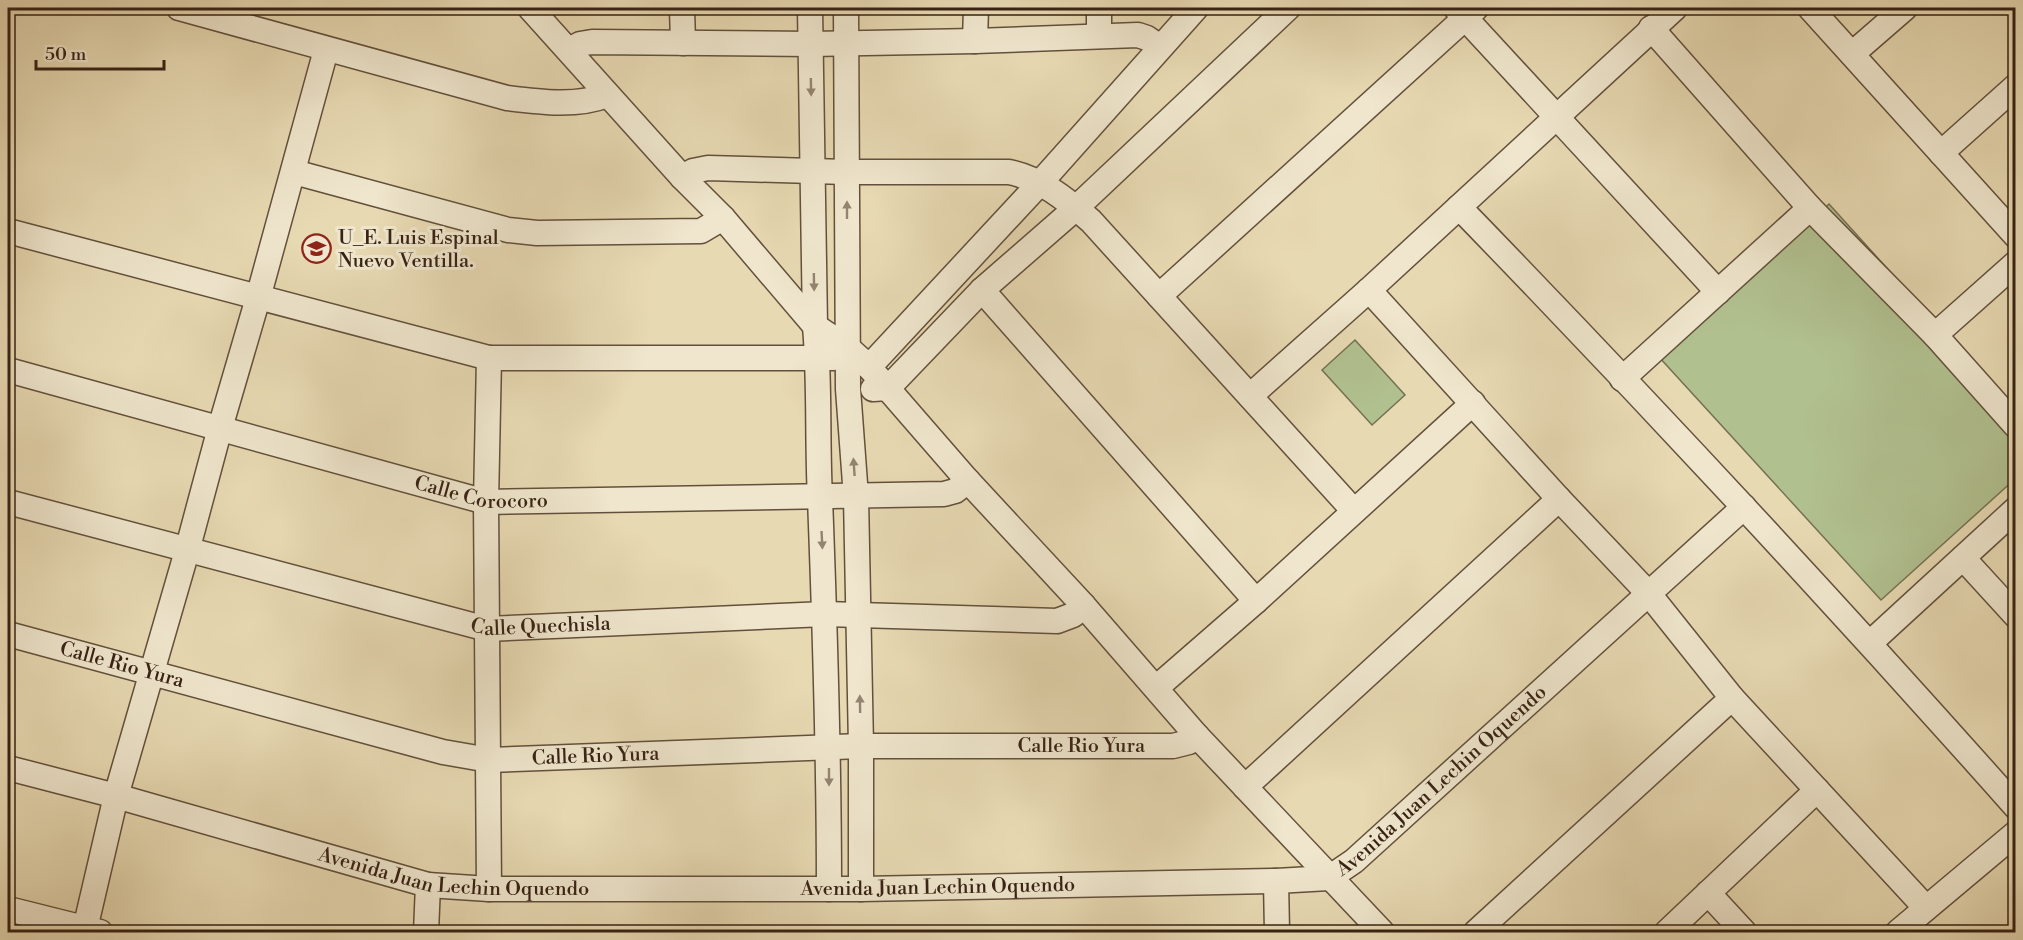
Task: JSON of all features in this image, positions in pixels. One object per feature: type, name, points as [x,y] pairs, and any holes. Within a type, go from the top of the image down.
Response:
[{"type":"street","points":[[179,8],[254,18],[326,50],[507,99],[544,103],[595,100],[607,95]]},
{"type":"street","points":[[530,8],[553,19],[569,50],[607,95],[723,218],[814,326],[855,358],[888,388],[968,481],[1084,606],[1197,736],[1382,933]]},
{"type":"street","points":[[682,8],[683,43]]},
{"type":"street","points":[[810,8],[814,326],[818,357],[819,495],[829,748],[829,889]]},
{"type":"street","points":[[846,8],[846,172],[855,358],[848,389],[856,497],[861,746],[861,889]]},
{"type":"street","points":[[975,41],[976,8]]},
{"type":"street","points":[[1099,8],[1099,36]]},
{"type":"street","points":[[848,389],[888,388],[982,291],[1076,207],[1288,8]]},
{"type":"street","points":[[1250,396],[1369,290],[1675,8]]},
{"type":"street","points":[[1810,8],[2016,236]]},
{"type":"street","points":[[1852,54],[1905,8]]},
{"type":"street","points":[[8,231],[489,358],[855,358],[1040,183],[1191,9]]},
{"type":"street","points":[[1159,296],[1466,11],[1556,116],[1718,292]]},
{"type":"street","points":[[1651,28],[1809,208],[1935,335],[2016,426]]},
{"type":"street","points":[[569,50],[580,44],[592,42],[811,44],[1138,35],[1160,47]]},
{"type":"street","points":[[8,909],[93,931],[116,796],[294,172],[326,50]]},
{"type":"street","points":[[1941,153],[2016,86]]},
{"type":"street","points":[[682,177],[693,171],[708,168],[1022,174],[1040,183],[1091,220],[1354,511]]},
{"type":"street","points":[[294,172],[518,231],[537,233],[701,231],[723,218]]},
{"type":"street","points":[[1459,207],[1744,507],[1870,643],[2016,807]]},
{"type":"street","points":[[1622,379],[1809,208]]},
{"type":"street","points":[[1935,335],[2016,263]]},
{"type":"street","points":[[1369,290],[1559,499],[1649,594],[1732,698],[1926,908]]},
{"type":"street","points":[[982,291],[1256,601]]},
{"type":"street","points":[[489,358],[486,502],[489,890]]},
{"type":"street","name":"Calle Corocoro","points":[[8,370],[486,502],[945,494],[955,491],[968,481]]},
{"type":"street","points":[[1156,687],[1256,601],[1473,403]]},
{"type":"street","points":[[1245,787],[1559,499]]},
{"type":"street","name":"Calle Quechisla","points":[[8,502],[487,629],[825,614],[1057,621],[1073,615],[1084,606]]},
{"type":"street","name":"Avenida Juan Lechin Oquendo","points":[[8,768],[116,796],[428,885],[489,890],[861,889],[1329,878],[1354,861],[1744,507]]},
{"type":"street","points":[[1870,643],[2016,508]]},
{"type":"street","points":[[1963,558],[2016,616]]},
{"type":"street","name":"Calle Rio Yura","points":[[8,634],[443,752],[489,760],[861,746],[1173,746],[1189,742],[1197,736]]},
{"type":"street","points":[[1476,933],[1732,698]]},
{"type":"street","points":[[1667,933],[1817,790]]},
{"type":"street","points":[[1898,933],[2016,833]]},
{"type":"street","points":[[1276,881],[1277,933]]},
{"type":"street","points":[[426,933],[428,885]]},
{"type":"street","points":[[1708,893],[1744,933]]},
{"type":"green space","points":[[1829,204],[2015,410],[2015,479],[1881,600],[1659,357]]},
{"type":"green space","points":[[1355,340],[1405,395],[1372,425],[1322,370]]},
{"type":"place","name":"U_E. Luis Espinal Nuevo Ventilla.","points":[[317,249]]}]
